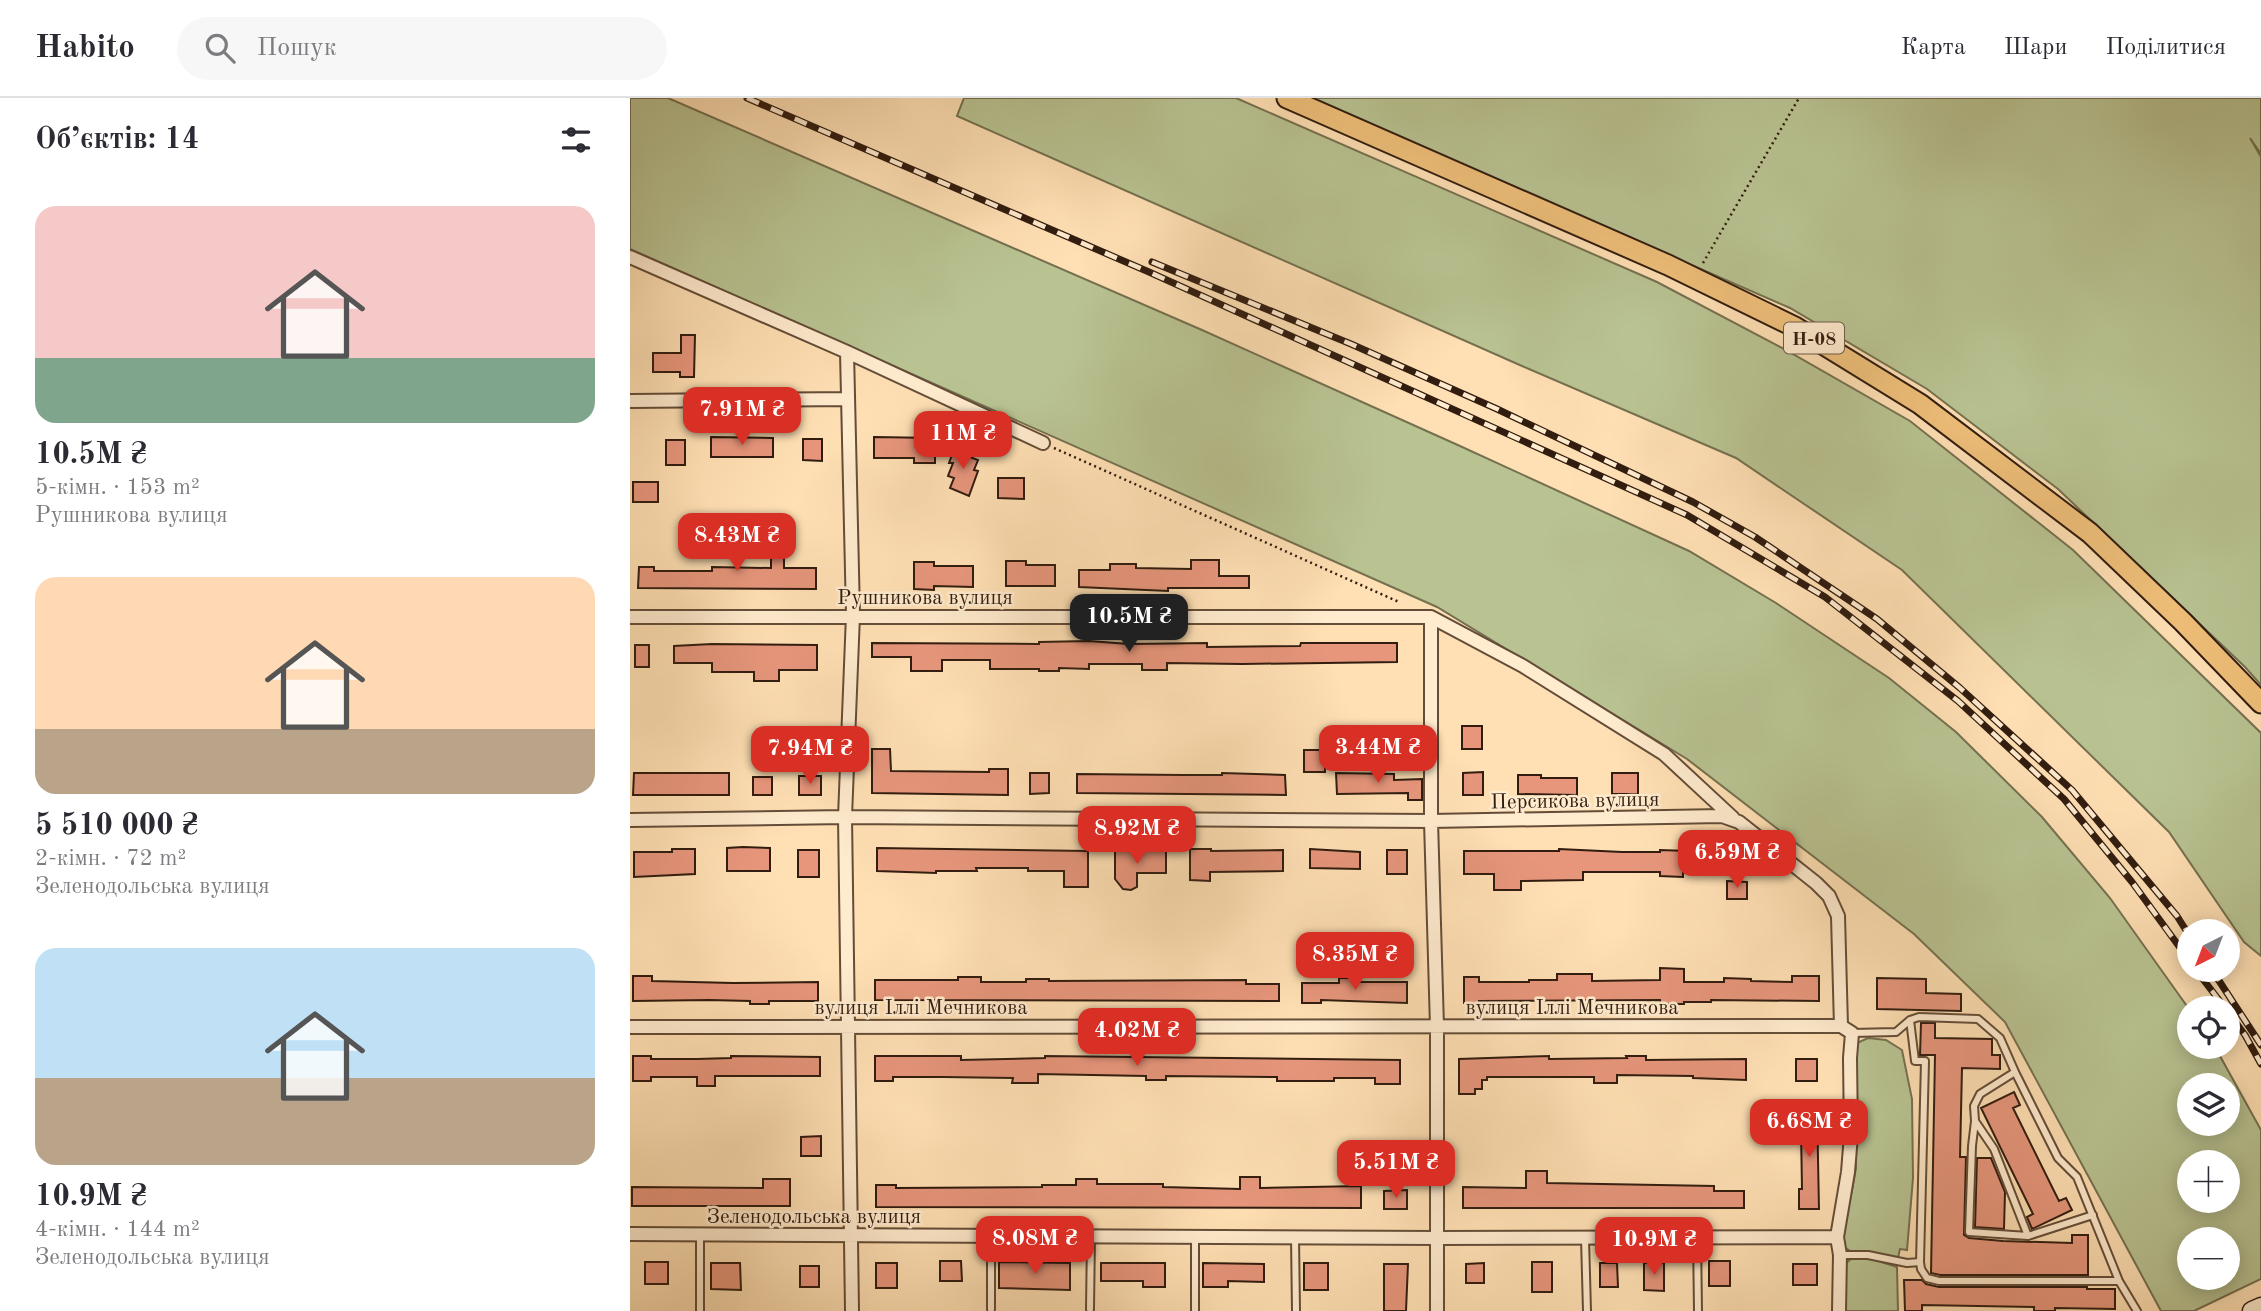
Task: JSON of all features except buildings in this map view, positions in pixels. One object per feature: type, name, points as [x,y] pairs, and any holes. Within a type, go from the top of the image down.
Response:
[{"type":"main road","name":"Н-08","points":[[1287,98],[1695,278],[1795,327],[1920,404],[2090,533],[2183,622],[2261,704]]},
{"type":"street","points":[[630,257],[847,352],[1043,443]]},
{"type":"street","points":[[847,352],[853,615],[845,817],[852,1311]]},
{"type":"street","points":[[630,401],[848,399]]},
{"type":"street","name":"Рушникова вулиця","points":[[630,617],[1431,617]]},
{"type":"street","points":[[1437,1311],[1437,1027],[1431,821],[1431,617],[1523,666],[1664,754],[1739,822],[1829,896],[1838,916],[1850,1058],[1851,1135],[1838,1237],[1839,1311]]},
{"type":"street","name":"Персикова вулиця","points":[[630,820],[845,817],[1431,821],[1722,816],[1739,822]]},
{"type":"street","name":"вулиця Іллі Мечникова","points":[[630,1027],[1847,1030]]},
{"type":"street","name":"Зеленодольська вулиця","points":[[630,1234],[1838,1237]]},
{"type":"street","points":[[2252,1311],[2261,1307]]},
{"type":"lane","points":[[1847,1030],[1896,1032],[1910,1020],[1919,1017],[1978,1019],[2000,1038],[2058,1158],[2077,1177],[2119,1281],[2137,1311]]},
{"type":"lane","points":[[1910,1020],[1915,1061],[1925,1061],[1920,1269],[1927,1278],[1939,1281],[2119,1281]]},
{"type":"lane","points":[[2015,1072],[1980,1094],[1974,1106],[1969,1232],[2028,1236],[2093,1215]]},
{"type":"lane","points":[[1975,1121],[1994,1150],[2028,1236]]},
{"type":"lane","points":[[700,1234],[700,1311]]},
{"type":"lane","points":[[991,1236],[991,1309]]},
{"type":"lane","points":[[1090,1308],[1091,1236]]},
{"type":"lane","points":[[1195,1237],[1195,1310]]},
{"type":"lane","points":[[1295,1237],[1296,1311]]},
{"type":"lane","points":[[1698,1237],[1698,1311]]},
{"type":"lane","points":[[1585,1238],[1587,1311]]},
{"type":"lane","points":[[1840,1255],[1868,1255],[1908,1264],[1920,1262]]},
{"type":"path","points":[[1695,278],[1799,98]]},
{"type":"path","points":[[1043,443],[1406,606]]},
{"type":"green space","points":[[630,98],[668,98],[1202,330],[1689,551],[1776,603],[1889,678],[1956,732],[2042,817],[2110,898],[2180,996],[2177,996],[2177,1059],[2222,1059],[2229,1073],[2177,1073],[2177,1136],[2240,1136],[2240,1092],[2261,1130],[2261,1279],[2240,1289],[2240,1227],[2177,1227],[2177,1290],[2238,1290],[2194,1311],[2161,1311],[2005,1022],[1914,934],[1687,759],[1437,607],[630,249]]},
{"type":"green space","points":[[964,98],[1236,98],[1657,282],[1784,349],[1910,421],[2073,550],[2261,733],[2261,956],[2244,942],[2240,936],[2240,919],[2228,919],[2169,832],[1902,570],[1736,458],[957,116]]},
{"type":"green space","points":[[1310,98],[2261,98],[2261,154],[2250,138],[2261,157],[2261,685],[2058,489],[1927,389],[1790,308]]},
{"type":"green space","points":[[1868,1038],[1886,1040],[1902,1050],[1912,1099],[1913,1178],[1907,1250],[1900,1249],[1898,1258],[1850,1251],[1842,1245],[1856,1168],[1852,1077],[1857,1043]]},
{"type":"green space","points":[[1851,1259],[1872,1259],[1897,1267],[1898,1311],[1843,1311],[1844,1265]]},
{"type":"railway","points":[[747,98],[1149,272],[1687,515],[1825,597],[1958,701],[2064,799],[2132,882],[2177,944]]},
{"type":"railway","points":[[1152,262],[1351,344],[1497,409],[1693,502],[1755,537],[1877,619],[1960,688],[2072,790],[2179,919]]},
{"type":"railway","points":[[2205,982],[2216,996]]},
{"type":"railway","points":[[2220,982],[2261,1045]]},
{"type":"railway","points":[[2240,1028],[2261,1064]]}]
